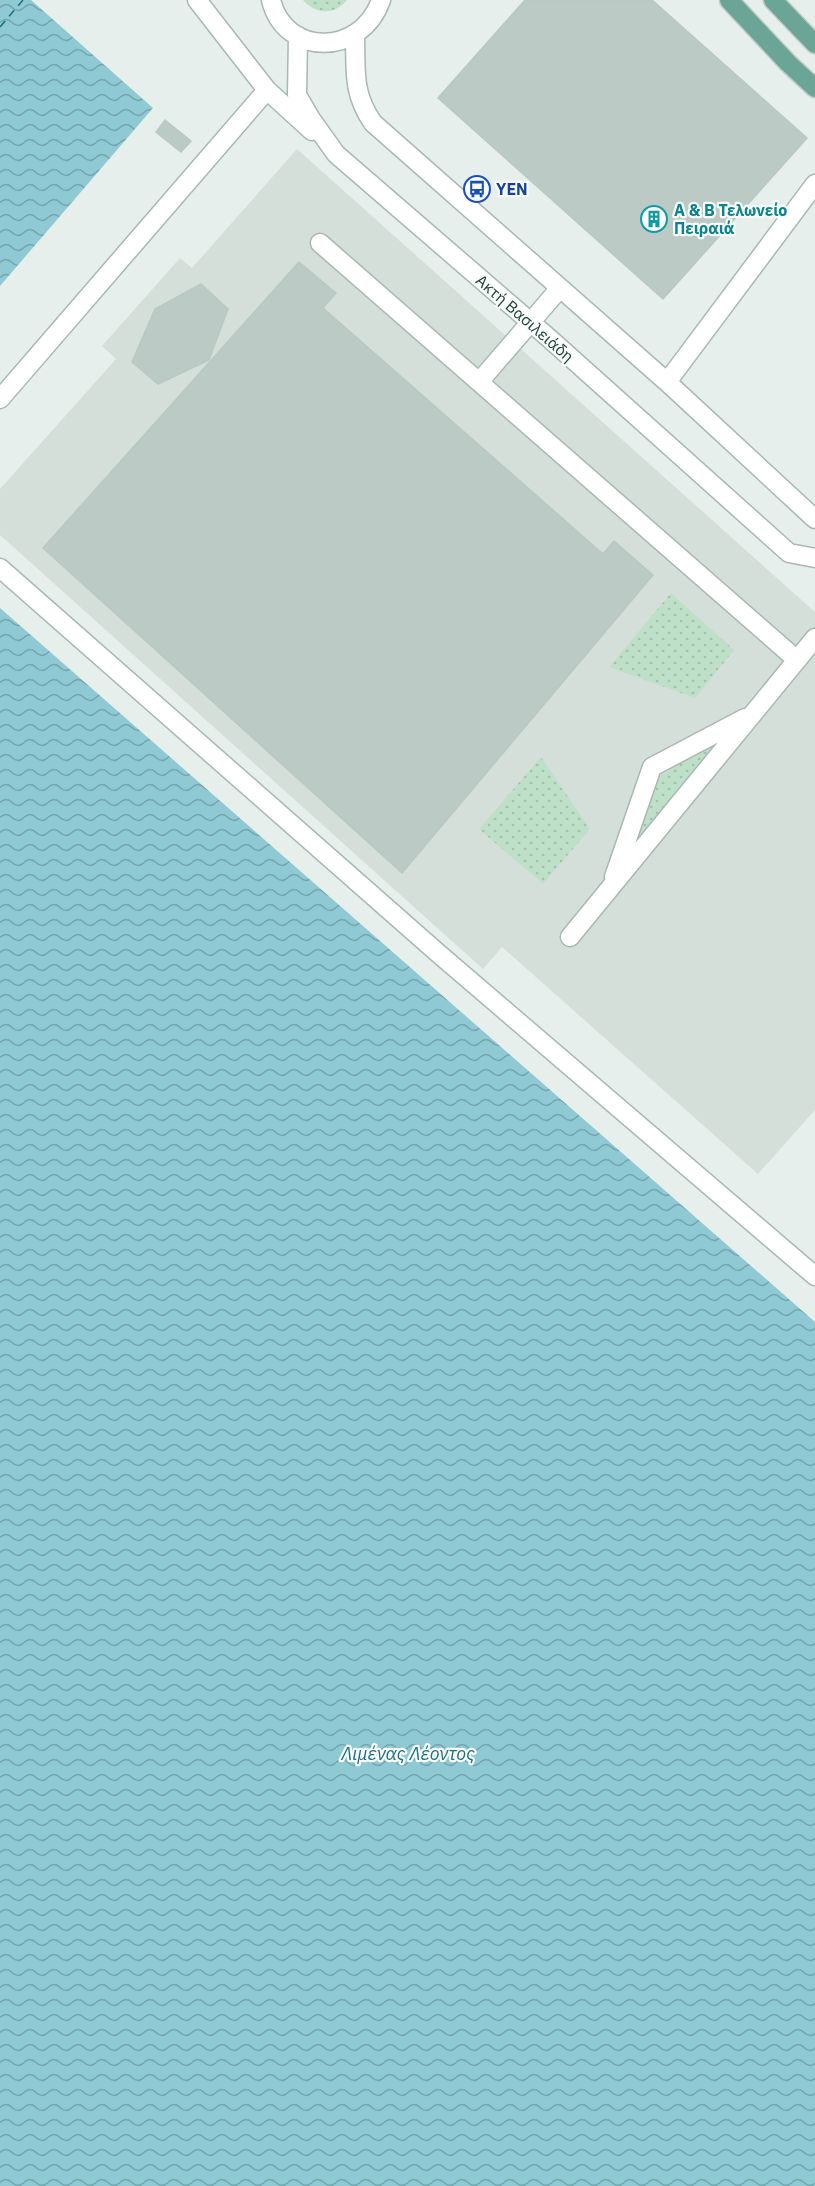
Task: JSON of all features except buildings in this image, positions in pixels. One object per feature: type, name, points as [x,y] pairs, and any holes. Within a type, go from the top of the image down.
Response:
[{"type":"main road","points":[[729,0],[788,63],[815,88]]},
{"type":"main road","points":[[773,0],[815,44]]},
{"type":"street","points":[[197,0],[267,90],[336,154]]},
{"type":"street","points":[[271,0],[281,22],[298,36],[317,43],[337,42],[355,36],[376,14],[381,0]]},
{"type":"street","name":"Ακτή Βασιλειάδη","points":[[298,36],[297,95],[336,154],[530,322],[789,553],[815,558]]},
{"type":"street","points":[[355,36],[357,90],[365,111],[373,123],[668,382],[815,519]]},
{"type":"street","points":[[0,399],[267,90]]},
{"type":"street","points":[[668,382],[815,184]]},
{"type":"street","points":[[320,243],[797,660]]},
{"type":"street","points":[[479,382],[560,288]]},
{"type":"street","points":[[0,568],[439,954],[815,1276]]},
{"type":"street","points":[[570,937],[815,638]]},
{"type":"street","points":[[610,889],[652,767],[754,713]]},
{"type":"shaded area","points":[[297,149],[815,612],[815,1110],[758,1174],[502,947],[483,969],[0,535],[0,489],[116,359],[102,346],[180,258],[192,268]]},
{"type":"green space","points":[[303,0],[347,0],[331,11],[319,11]]},
{"type":"green space","points":[[671,593],[734,650],[695,698],[609,667]]},
{"type":"green space","points":[[719,739],[631,848],[659,777]]},
{"type":"green space","points":[[541,757],[590,829],[543,884],[479,829]]},
{"type":"water","points":[[0,0],[31,0],[153,108],[0,286]]},
{"type":"water","name":"Λιμένας Λέοντος","points":[[0,608],[815,1322],[815,2186],[0,2186]]},
{"type":"ferry route","points":[[0,27],[23,0]]},
{"type":"place","name":"ΥΕΝ","points":[[477,189]]},
{"type":"place","name":"Α & Β Τελωνείο Πειραιά","points":[[654,219]]}]
